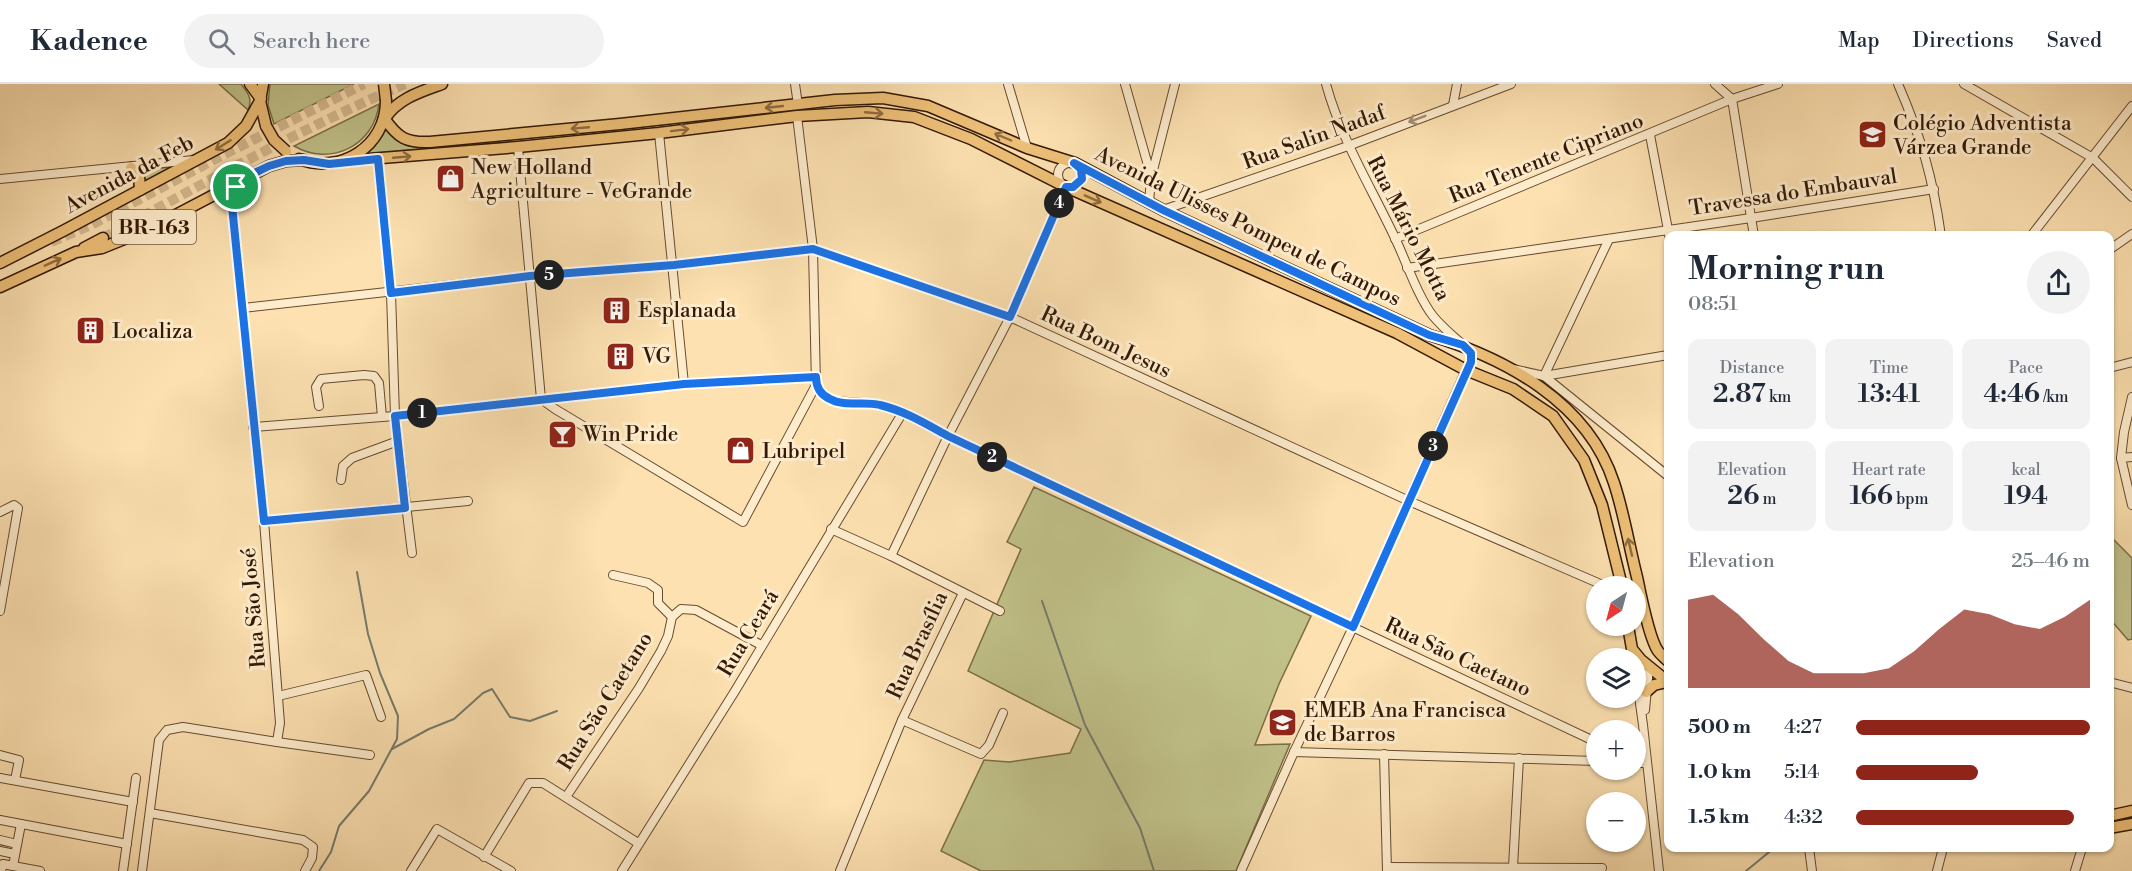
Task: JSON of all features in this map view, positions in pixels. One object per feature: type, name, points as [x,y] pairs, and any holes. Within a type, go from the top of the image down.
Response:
[{"type":"main road","points":[[250,84],[261,100],[266,126],[274,140],[286,151],[304,160]]},
{"type":"main road","name":"BR-163","points":[[261,100],[263,84]]},
{"type":"main road","points":[[384,84],[386,100],[384,118]]},
{"type":"main road","points":[[344,161],[369,144],[384,118],[401,101],[442,84]]},
{"type":"main road","name":"Avenida Ulisses Pompeu de Campos","points":[[344,161],[659,133],[797,110],[835,100],[883,98],[928,106],[1028,148],[1074,163],[1163,210],[1429,335],[1463,345],[1535,383],[1571,412],[1598,447],[1614,482],[1634,576]]},
{"type":"main road","name":"Avenida da Feb","points":[[0,263],[228,143],[246,126],[261,100]]},
{"type":"main road","name":"Avenida Ulisses Pompeu de Campos","points":[[384,118],[404,139],[422,143],[797,110],[868,112],[914,117],[971,139],[1066,187],[1397,333],[1466,370],[1513,389],[1553,417],[1584,460],[1602,505],[1620,576]]},
{"type":"main road","name":"BR-163","points":[[0,286],[76,252],[102,248],[149,229],[238,181],[277,164],[293,160],[320,164],[344,161]]},
{"type":"main road","points":[[131,168],[139,175],[140,190]]},
{"type":"main road","points":[[76,252],[103,238]]},
{"type":"main road","points":[[22,253],[40,246]]},
{"type":"main road","points":[[1463,345],[1471,353],[1471,362],[1466,370]]},
{"type":"main road","name":"Avenida Ulisses Pompeu de Campos","points":[[1646,619],[1657,650],[1664,657]]},
{"type":"main road","points":[[1649,667],[1657,657],[1657,650]]},
{"type":"main road","points":[[1646,665],[1664,679]]},
{"type":"main road","points":[[1646,692],[1654,685],[1664,683]]},
{"type":"main road","points":[[2114,815],[2132,811]]},
{"type":"main road","points":[[2114,827],[2132,824]]},
{"type":"street","points":[[518,147],[541,399],[743,522],[816,381],[813,249],[795,84]]},
{"type":"street","points":[[1008,84],[1028,148]]},
{"type":"street","points":[[1125,84],[1151,178]]},
{"type":"street","points":[[1149,203],[1151,178],[1175,84]]},
{"type":"street","name":"Rua Mário Motta","points":[[1326,84],[1331,104],[1348,146],[1395,239],[1407,268],[1433,316],[1463,345]]},
{"type":"street","points":[[1453,105],[1458,84]]},
{"type":"street","name":"Rua Salin Nadaf","points":[[1163,210],[1348,146],[1511,84]]},
{"type":"street","points":[[1715,84],[1732,99],[1753,231]]},
{"type":"street","name":"Rua Tenente Cipriano","points":[[1395,239],[1732,99],[1778,84]]},
{"type":"street","points":[[1898,84],[1916,124],[1934,189],[1940,231]]},
{"type":"street","points":[[1964,84],[2093,158],[2132,196]]},
{"type":"street","points":[[2035,231],[2132,106]]},
{"type":"street","points":[[659,133],[674,265],[684,384]]},
{"type":"street","points":[[1650,135],[1668,231]]},
{"type":"street","points":[[378,159],[391,293],[395,416],[412,553]]},
{"type":"street","points":[[0,179],[197,160]]},
{"type":"street","points":[[1065,163],[1074,163],[1081,169],[1082,179],[1073,187],[1066,187],[1057,178],[1057,171],[1065,163]]},
{"type":"street","name":"Rua São José","points":[[238,181],[232,206],[264,521],[280,723],[277,742]]},
{"type":"street","points":[[891,556],[948,436],[1010,317],[1066,187]]},
{"type":"street","name":"Travessa do Embauval","points":[[1679,231],[1850,201],[1934,189]]},
{"type":"street","name":"Travessa do Embauval","points":[[1407,268],[1664,233]]},
{"type":"street","points":[[2114,247],[2132,234]]},
{"type":"street","points":[[1544,376],[1609,239]]},
{"type":"street","name":"Rua Bom Jesus","points":[[243,308],[530,276],[674,265],[813,249],[1010,317],[1409,501],[1586,578]]},
{"type":"street","points":[[1429,335],[1434,327],[1433,316]]},
{"type":"street","points":[[1544,376],[1664,356]]},
{"type":"street","points":[[2114,367],[2132,362]]},
{"type":"street","points":[[1512,369],[1544,376],[1664,473]]},
{"type":"street","points":[[1241,871],[1353,627],[1466,370]]},
{"type":"street","points":[[319,406],[316,387],[321,379],[374,376],[379,383],[382,417]]},
{"type":"street","points":[[253,427],[395,416],[684,384],[816,381]]},
{"type":"street","name":"Rua São Caetano","points":[[816,381],[824,396],[833,401],[878,404],[903,412],[948,436],[1586,737]]},
{"type":"street","points":[[2132,397],[2121,458],[2132,505]]},
{"type":"street","name":"Rua Ceará","points":[[622,871],[735,691],[903,412]]},
{"type":"street","points":[[341,480],[344,466],[352,458],[398,441]]},
{"type":"street","points":[[2121,458],[2132,457]]},
{"type":"street","points":[[264,521],[468,501]]},
{"type":"street","points":[[0,512],[14,505],[18,508],[0,611]]},
{"type":"street","name":"Rua Brasília","points":[[831,529],[891,556],[963,593],[902,720],[840,871]]},
{"type":"street","points":[[613,575],[648,584],[658,590],[658,603],[672,617]]},
{"type":"street","points":[[963,593],[1000,611]]},
{"type":"street","name":"Rua São Caetano","points":[[566,797],[639,688],[668,636],[672,617],[681,609],[696,610],[761,645]]},
{"type":"street","points":[[1646,692],[1649,667]]},
{"type":"street","points":[[278,696],[366,675],[381,717]]},
{"type":"street","points":[[2114,683],[2132,688]]},
{"type":"street","name":"Rua Brasília","points":[[902,720],[981,754],[1004,713]]},
{"type":"street","points":[[141,871],[159,740],[167,730],[183,727],[370,754]]},
{"type":"street","points":[[1294,752],[1586,761]]},
{"type":"street","points":[[1384,754],[1387,869],[1602,868]]},
{"type":"street","points":[[0,755],[19,760],[15,780]]},
{"type":"street","points":[[1513,867],[1519,758]]},
{"type":"street","points":[[0,778],[133,801]]},
{"type":"street","points":[[123,871],[136,778]]},
{"type":"street","points":[[1642,780],[1659,871]]},
{"type":"street","points":[[484,857],[529,783],[543,783],[638,843]]},
{"type":"street","points":[[150,813],[303,840],[313,847],[312,858],[305,871]]},
{"type":"street","points":[[0,819],[127,844]]},
{"type":"street","points":[[13,866],[21,824]]},
{"type":"street","points":[[411,871],[437,829],[511,871]]},
{"type":"street","points":[[0,840],[17,844]]},
{"type":"street","points":[[0,851],[15,854]]},
{"type":"street","points":[[1810,852],[1812,871]]},
{"type":"street","points":[[1937,871],[1942,852]]},
{"type":"street","points":[[2075,871],[2081,852]]},
{"type":"street","points":[[1,871],[3,864],[40,871]]},
{"type":"green space","points":[[219,84],[241,84],[250,99],[248,110]]},
{"type":"green space","points":[[270,84],[354,84],[274,124],[268,105]]},
{"type":"green space","points":[[379,104],[369,131],[348,149],[322,154],[308,152],[294,146]]},
{"type":"green space","points":[[385,125],[400,142],[422,147],[422,149],[362,155]]},
{"type":"green space","points":[[171,167],[145,181],[142,170]]},
{"type":"green space","points":[[1034,487],[1311,616],[1279,684],[1255,745],[1290,744],[1236,871],[981,871],[941,851],[984,760],[1009,762],[1070,753],[1081,729],[968,671],[1021,549],[1007,542]]},
{"type":"green space","points":[[2114,540],[2132,558],[2132,639],[2128,640],[2114,624]]},
{"type":"waterway","points":[[319,871],[331,852],[339,826],[369,791],[397,739],[398,716],[380,673],[368,634],[357,572]]},
{"type":"waterway","points":[[1042,601],[1085,725],[1140,828],[1154,871]]},
{"type":"waterway","points":[[392,749],[429,729],[454,719],[483,693],[492,689],[510,717],[530,721],[557,711]]},
{"type":"waterway","points":[[1746,871],[1769,852]]},
{"type":"tunnel","points":[[51,242],[91,225],[364,84]]},
{"type":"tunnel","points":[[103,238],[290,138],[405,84]]},
{"type":"place","name":"Colégio Adventista Várzea Grande","points":[[1872,135]]},
{"type":"place","name":"New Holland Agriculture - VeGrande","points":[[450,179]]},
{"type":"place","name":"Esplanada","points":[[617,310]]},
{"type":"place","name":"Localiza","points":[[91,331]]},
{"type":"place","name":"VG","points":[[621,356]]},
{"type":"place","name":"Win Pride","points":[[562,434]]},
{"type":"place","name":"Lubripel","points":[[741,451]]},
{"type":"place","name":"EMEB Ana Francisca de Barros","points":[[1283,722]]},
{"type":"route","points":[[378,159],[391,293],[530,276],[674,265],[813,249],[1010,317],[1066,187],[1078,185],[1082,179],[1081,169],[1074,163],[1163,210],[1429,335],[1463,345],[1471,353],[1471,362],[1353,627],[948,436],[903,412],[878,404],[833,401],[824,396],[816,385],[816,377],[684,384],[395,416],[405,508],[264,521],[232,206],[236,187],[238,181],[269,166],[286,161],[304,160],[329,164],[378,159]]}]
